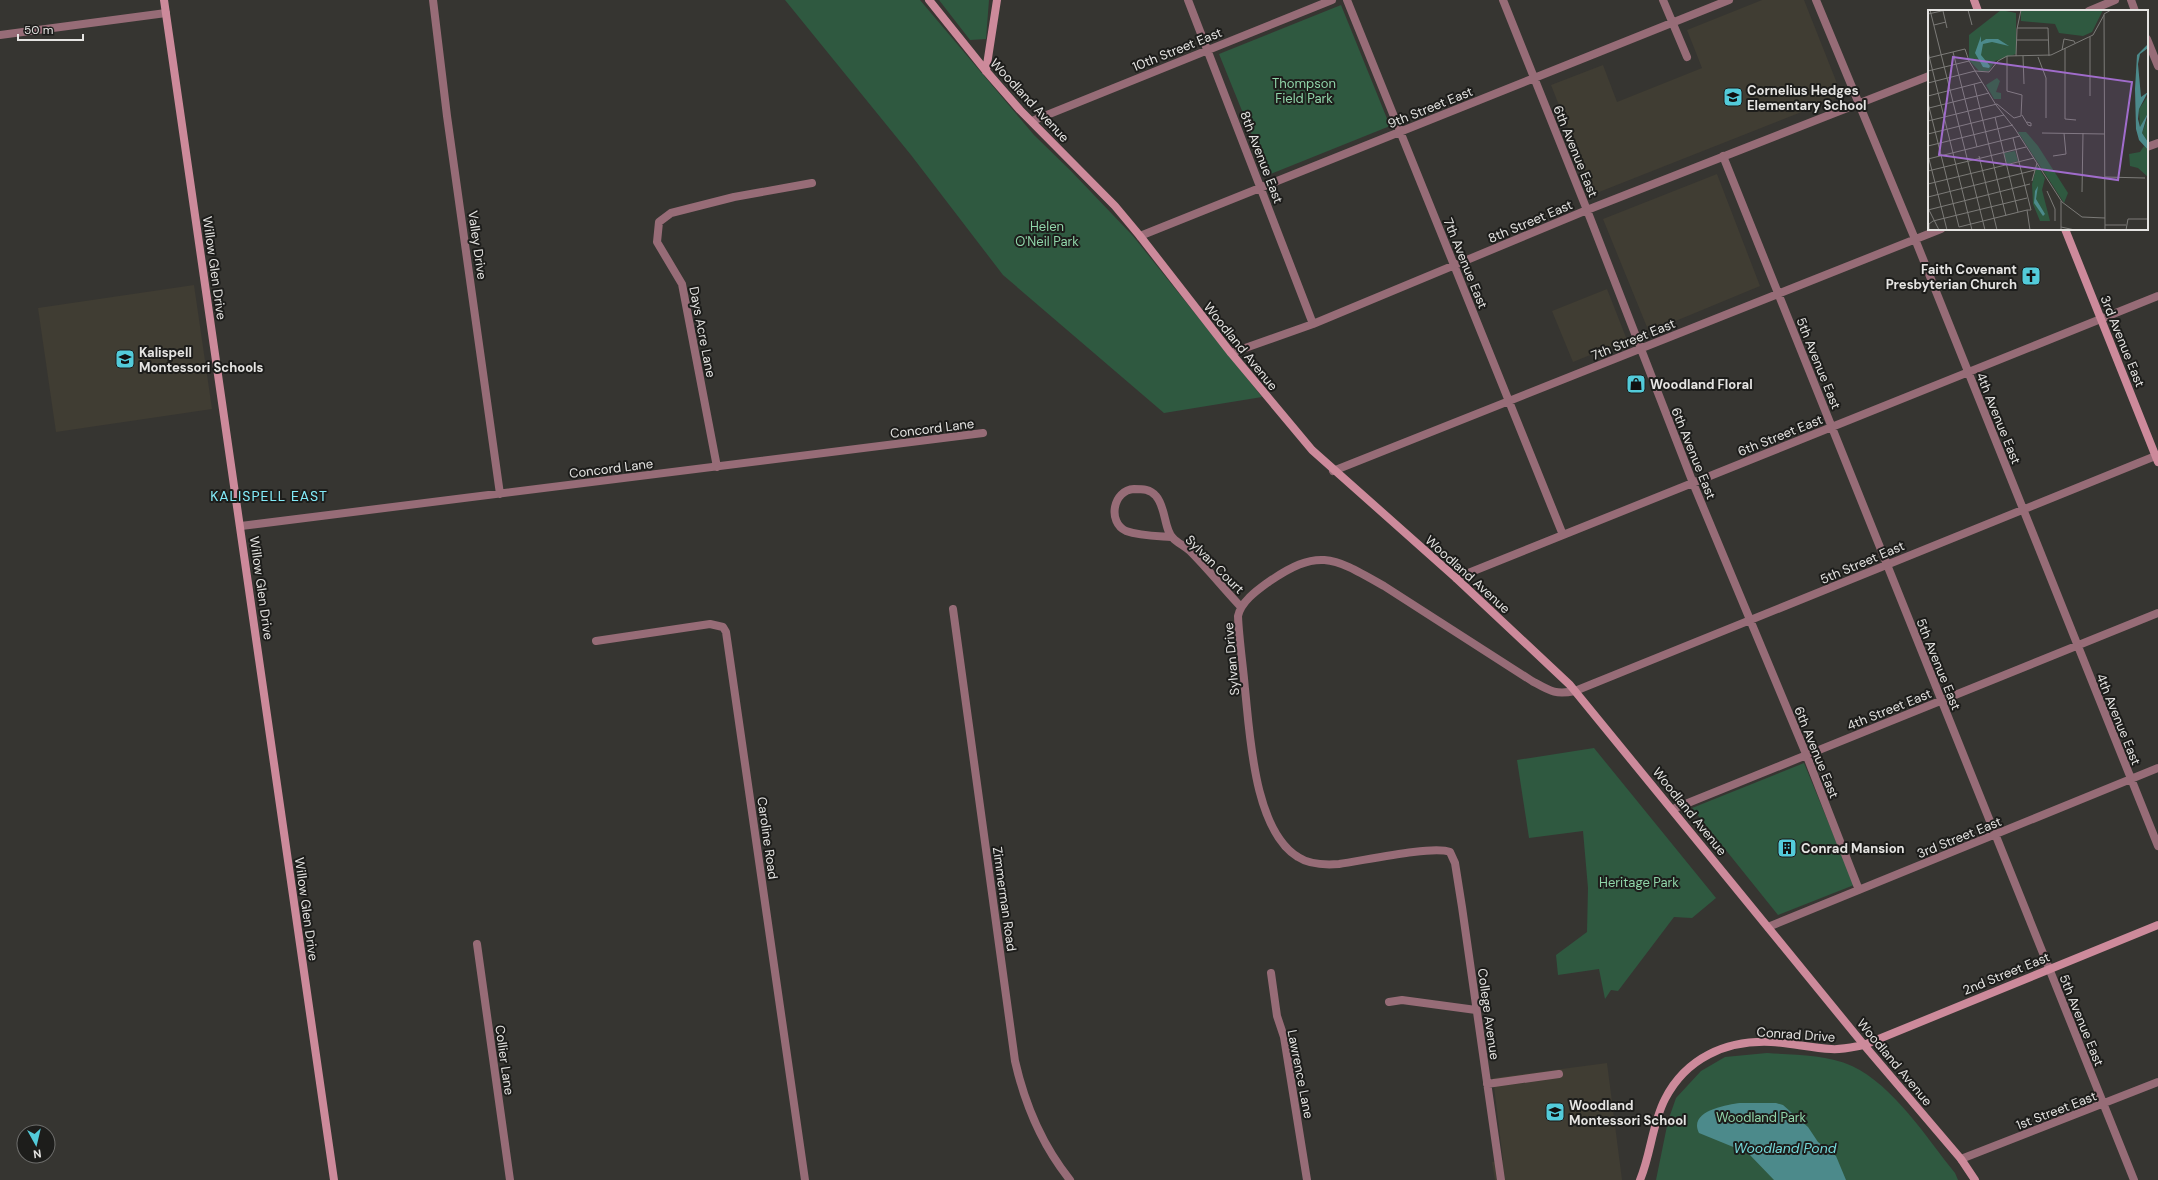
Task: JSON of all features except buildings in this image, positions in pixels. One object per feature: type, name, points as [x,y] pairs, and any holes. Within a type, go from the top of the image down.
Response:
[{"type":"street","name":"Willow Glen Drive","points":[[164,0],[241,526],[334,1180]]},
{"type":"street","name":"Valley Drive","points":[[433,0],[447,116],[500,494]]},
{"type":"street","name":"Woodland Avenue","points":[[929,0],[986,71],[1032,121],[1115,206],[1300,438],[1333,471],[1456,578],[1560,673],[1673,809],[1864,1045],[1962,1159],[1975,1180]]},
{"type":"street","points":[[986,71],[997,0]]},
{"type":"street","name":"8th Avenue East","points":[[1188,0],[1313,324]]},
{"type":"street","name":"10th Street East","points":[[1032,121],[1332,0]]},
{"type":"street","name":"7th Avenue East","points":[[1347,0],[1563,535]]},
{"type":"street","name":"6th Avenue East","points":[[1503,0],[1693,482],[1806,754],[1860,890]]},
{"type":"street","points":[[1663,0],[1687,57]]},
{"type":"street","name":"9th Street East","points":[[1140,236],[1729,0]]},
{"type":"street","name":"4th Avenue East","points":[[1816,0],[1915,239],[2076,646],[2158,846]]},
{"type":"street","points":[[1974,0],[1978,10]]},
{"type":"street","points":[[2091,10],[2115,0]]},
{"type":"street","points":[[2131,0],[2135,10]]},
{"type":"street","points":[[0,35],[166,13]]},
{"type":"street","points":[[2148,41],[2158,66]]},
{"type":"street","name":"8th Street East","points":[[1231,353],[1313,324],[1587,210],[1928,76]]},
{"type":"street","points":[[2148,147],[2158,143]]},
{"type":"street","name":"5th Avenue East","points":[[1723,156],[2134,1180]]},
{"type":"street","name":"Days Acre Lane","points":[[717,467],[682,284],[657,242],[659,222],[671,213],[734,198],[812,183]]},
{"type":"street","name":"7th Street East","points":[[1333,471],[1939,230]]},
{"type":"street","name":"3rd Avenue East","points":[[2065,230],[2157,458]]},
{"type":"street","name":"6th Street East","points":[[1456,578],[2158,296]]},
{"type":"street","name":"Concord Lane","points":[[241,526],[983,433]]},
{"type":"street","name":"5th Street East","points":[[1575,691],[2023,510],[2157,458]]},
{"type":"street","name":"Sylvan Court","points":[[1171,537],[1164,511],[1157,496],[1146,489],[1132,489],[1120,495],[1114,504],[1114,516],[1119,526],[1127,531],[1145,535],[1171,537],[1189,550],[1241,607]]},
{"type":"street","name":"Sylvan Drive","points":[[1450,852],[1445,850],[1434,850],[1347,863],[1322,864],[1298,857],[1289,850],[1274,829],[1263,804],[1256,777],[1238,622],[1241,607],[1264,585],[1295,565],[1313,560],[1336,562],[1360,572],[1384,586],[1554,693],[1562,694],[1575,691]]},
{"type":"street","name":"Zimmerman Road","points":[[952,609],[1015,1061],[1030,1113],[1043,1141],[1070,1180]]},
{"type":"street","name":"4th Street East","points":[[1673,809],[2158,613]]},
{"type":"street","name":"Caroline Road","points":[[596,641],[710,624],[723,628],[726,632],[805,1180]]},
{"type":"street","name":"3rd Street East","points":[[1768,927],[2158,768]]},
{"type":"street","name":"College Avenue","points":[[1450,852],[1455,863],[1501,1180]]},
{"type":"street","name":"2nd Street East","points":[[1864,1045],[2158,925]]},
{"type":"street","name":"Collier Lane","points":[[477,944],[510,1180]]},
{"type":"street","name":"Lawrence Lane","points":[[1271,973],[1277,1016],[1284,1037],[1307,1180]]},
{"type":"street","points":[[1389,1002],[1402,1000],[1476,1010]]},
{"type":"street","name":"Conrad Drive","points":[[1640,1180],[1645,1167],[1657,1119],[1665,1099],[1677,1079],[1693,1064],[1708,1054],[1734,1044],[1750,1042],[1772,1042],[1831,1049],[1864,1045]]},
{"type":"street","points":[[1487,1084],[1559,1074]]},
{"type":"street","name":"1st Street East","points":[[1962,1159],[2158,1082]]},
{"type":"shaded area","name":"Cornelius Hedges Elementary School","points":[[1762,0],[1804,0],[1842,96],[1594,194],[1551,85],[1603,65],[1617,102],[1702,68],[1687,30]]},
{"type":"shaded area","points":[[1717,174],[1760,286],[1649,332],[1603,219]]},
{"type":"shaded area","name":"Kalispell Montessori Schools","points":[[194,285],[212,409],[56,432],[38,308]]},
{"type":"shaded area","points":[[1607,289],[1627,340],[1573,362],[1552,311]]},
{"type":"shaded area","name":"Woodland Montessori School","points":[[1607,1063],[1622,1180],[1495,1180],[1492,1162],[1503,1160],[1493,1078]]},
{"type":"green space","name":"Helen O'Neil Park","points":[[785,0],[920,0],[1034,135],[1071,171],[1133,236],[1262,397],[1164,413],[1003,275],[911,155]]},
{"type":"green space","points":[[939,0],[989,0],[986,39],[970,40]]},
{"type":"green space","name":"Thompson Field Park","points":[[1341,5],[1390,126],[1268,175],[1219,54]]},
{"type":"green space","name":"Heritage Park","points":[[1594,748],[1716,898],[1692,918],[1674,917],[1618,991],[1611,990],[1605,999],[1599,969],[1558,975],[1556,955],[1587,932],[1588,888],[1583,831],[1529,838],[1517,760]]},
{"type":"green space","points":[[1804,763],[1854,885],[1778,915],[1692,808]]},
{"type":"green space","name":"Woodland Park","points":[[1767,1053],[1832,1059],[1852,1066],[1867,1075],[1882,1086],[1895,1099],[1921,1129],[1955,1173],[1958,1180],[1656,1180],[1668,1121],[1676,1098],[1701,1071],[1725,1057]]},
{"type":"water","name":"Woodland Pond","points":[[1740,1103],[1776,1103],[1783,1105],[1808,1127],[1818,1142],[1836,1156],[1846,1180],[1774,1180],[1748,1153],[1699,1133],[1697,1125],[1703,1114],[1726,1105]]},
{"type":"place","name":"Cornelius Hedges Elementary School","points":[[1733,97]]},
{"type":"place","name":"Faith Covenant Presbyterian Church","points":[[2031,276]]},
{"type":"place","name":"Kalispell Montessori Schools","points":[[125,359]]},
{"type":"place","name":"Woodland Floral","points":[[1636,384]]},
{"type":"place","name":"Conrad Mansion","points":[[1787,848]]},
{"type":"place","name":"Woodland Montessori School","points":[[1555,1112]]},
{"type":"district","name":"KALISPELL EAST","points":[[269,496]]}]
